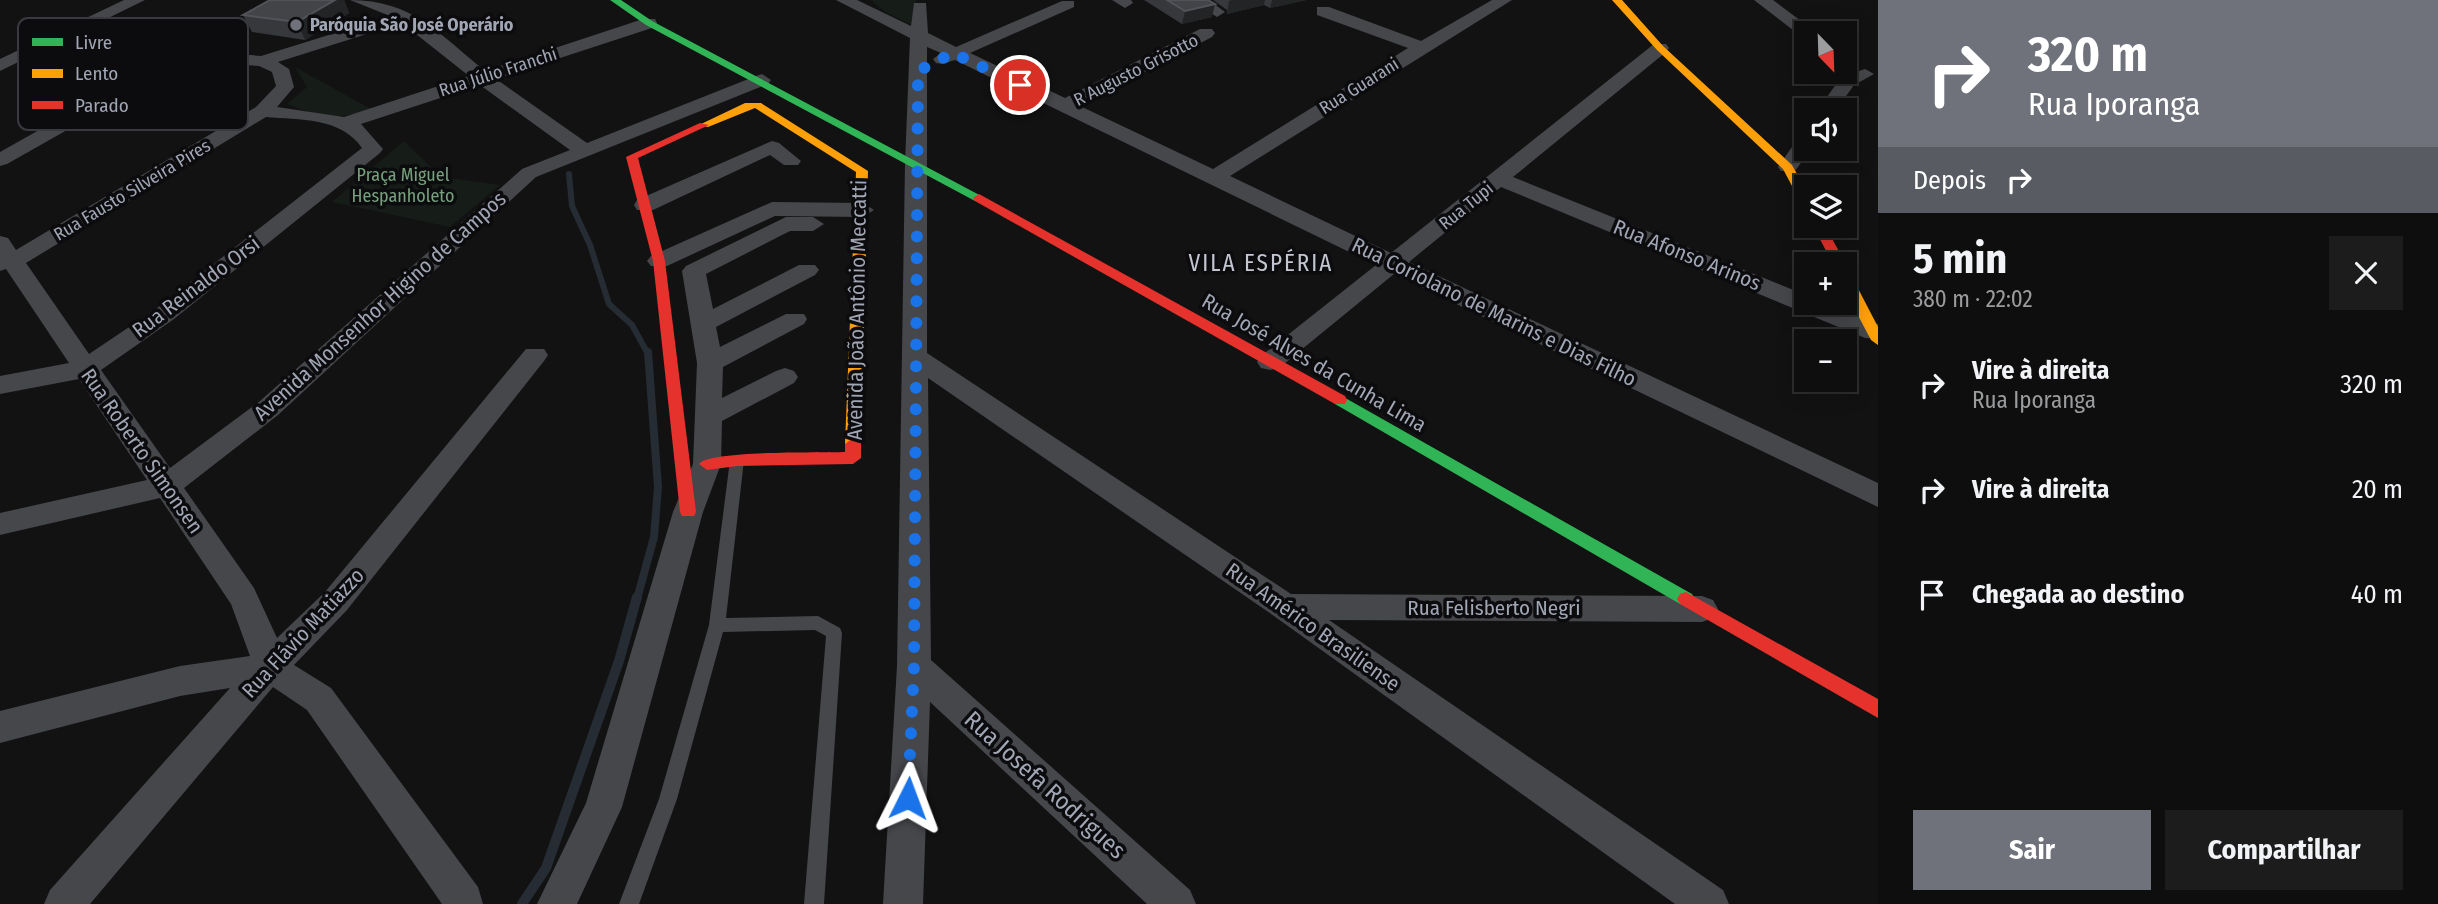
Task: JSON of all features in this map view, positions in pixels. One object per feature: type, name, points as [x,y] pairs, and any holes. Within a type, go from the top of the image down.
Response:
[{"type":"street","points":[[100,18],[137,0]]},
{"type":"street","points":[[358,0],[390,7],[405,16],[481,77],[585,151]]},
{"type":"street","name":"Rua José Alves da Cunha Lima","points":[[615,0],[649,23],[762,80],[915,163],[1270,362],[1878,709]]},
{"type":"street","name":"Rua Coriolano de Marins e Dias Filho","points":[[844,0],[1216,176],[1395,265],[1878,496]]},
{"type":"street","points":[[1198,0],[1217,12]]},
{"type":"street","name":"Rua Guarani","points":[[1216,176],[1422,47],[1504,0]]},
{"type":"street","points":[[1618,0],[1660,48],[1788,167],[1794,178]]},
{"type":"street","points":[[1762,0],[1794,23]]},
{"type":"street","points":[[918,71],[953,53],[1068,4]]},
{"type":"street","points":[[903,904],[914,666],[915,163],[920,6]]},
{"type":"street","points":[[1323,11],[1422,47]]},
{"type":"street","points":[[248,60],[262,61],[405,16]]},
{"type":"street","name":"Rua Júlio Franchi","points":[[348,122],[649,23]]},
{"type":"street","name":"R Augusto Grisotto","points":[[1065,106],[1206,33]]},
{"type":"street","name":"Rua Tupi","points":[[1270,362],[1395,265],[1660,48]]},
{"type":"street","points":[[0,66],[18,57]]},
{"type":"street","name":"Rua Fausto Silveira Pires","points":[[248,119],[263,111],[279,95],[285,79],[280,69],[262,61]]},
{"type":"street","points":[[1835,98],[1847,81],[1871,76]]},
{"type":"street","name":"Avenida Monsenhor Higino de Campos","points":[[0,524],[166,486],[269,408],[529,173],[762,80]]},
{"type":"street","name":"Avenida João Antônio Meccatti","points":[[688,512],[659,261],[632,157],[749,105],[757,106],[862,172],[853,458],[737,460],[707,464]]},
{"type":"street","points":[[263,111],[348,122]]},
{"type":"street","name":"Rua Reinaldo Orsi","points":[[0,385],[85,369],[165,314],[373,149],[366,134],[348,122]]},
{"type":"street","points":[[0,160],[53,130]]},
{"type":"street","name":"Rua Fausto Silveira Pires","points":[[4,256],[229,130]]},
{"type":"street","points":[[645,205],[772,147],[791,160]]},
{"type":"street","points":[[1788,167],[1794,158]]},
{"type":"street","name":"Rua Afonso Arinos","points":[[1500,179],[1876,336]]},
{"type":"street","points":[[659,261],[772,209],[862,217]]},
{"type":"street","points":[[659,261],[694,271],[786,224],[862,217]]},
{"type":"street","name":"Rua Roberto Simonsen","points":[[4,256],[243,597],[258,628],[270,667]]},
{"type":"street","points":[[705,323],[807,270]]},
{"type":"street","points":[[557,904],[603,807],[688,512],[707,464],[710,363],[694,271]]},
{"type":"street","points":[[1857,300],[1876,336]]},
{"type":"street","points":[[710,363],[795,319]]},
{"type":"street","name":"Rua Flávio Matiazzo","points":[[64,904],[270,667],[337,601],[535,355]]},
{"type":"street","name":"Rua Américo Brasiliense","points":[[914,356],[1285,607],[1709,904]]},
{"type":"street","points":[[708,417],[785,377]]},
{"type":"street","name":"Rua Felisberto Negri","points":[[1285,607],[1702,609]]},
{"type":"street","name":"Rua Josefa Rodrigues","points":[[914,666],[1176,904]]},
{"type":"street","points":[[0,727],[180,681],[270,667],[319,699],[464,901]]},
{"type":"lane","points":[[629,904],[668,799],[717,625],[737,460]]},
{"type":"lane","points":[[717,625],[818,623],[834,633],[814,904]]},
{"type":"green space","points":[[871,0],[916,0],[914,26],[885,12]]},
{"type":"green space","points":[[295,67],[371,109],[350,115],[329,116],[287,104],[307,87]]},
{"type":"green space","name":"Praça Miguel Hespanholeto","points":[[404,141],[441,177],[500,185],[450,227],[332,202]]},
{"type":"building","points":[[270,0],[335,0],[297,22],[243,15]]},
{"type":"building","points":[[1167,0],[1208,0],[1215,4],[1185,11]]},
{"type":"waterway","points":[[569,174],[572,206],[590,245],[609,304],[632,325],[648,354]]},
{"type":"waterway","points":[[637,599],[654,537],[658,487],[648,352]]},
{"type":"waterway","points":[[522,904],[546,868],[619,661],[637,597]]},
{"type":"traffic: fast","points":[[615,0],[649,23],[979,198]]},
{"type":"traffic: fast","points":[[1340,400],[1686,599]]},
{"type":"traffic: slow","points":[[1617,0],[1660,48],[1788,167],[1794,178]]},
{"type":"traffic: slow","points":[[704,125],[749,105],[757,105],[862,171],[853,444]]},
{"type":"traffic: slow","points":[[1857,300],[1878,340]]},
{"type":"traffic: jam","points":[[688,512],[659,261],[632,157],[704,125]]},
{"type":"traffic: jam","points":[[979,198],[1340,400]]},
{"type":"traffic: jam","points":[[1825,238],[1833,252]]},
{"type":"traffic: jam","points":[[707,464],[737,460],[853,458],[853,444]]},
{"type":"traffic: jam","points":[[1686,599],[1878,709]]},
{"type":"place","name":"Paróquia São José Operário","points":[[296,25]]},
{"type":"district","name":"VILA ESPÉRIA","points":[[1261,263]]},
{"type":"route","points":[[908,798],[914,666],[915,163],[918,71],[953,53],[1020,85]]}]
